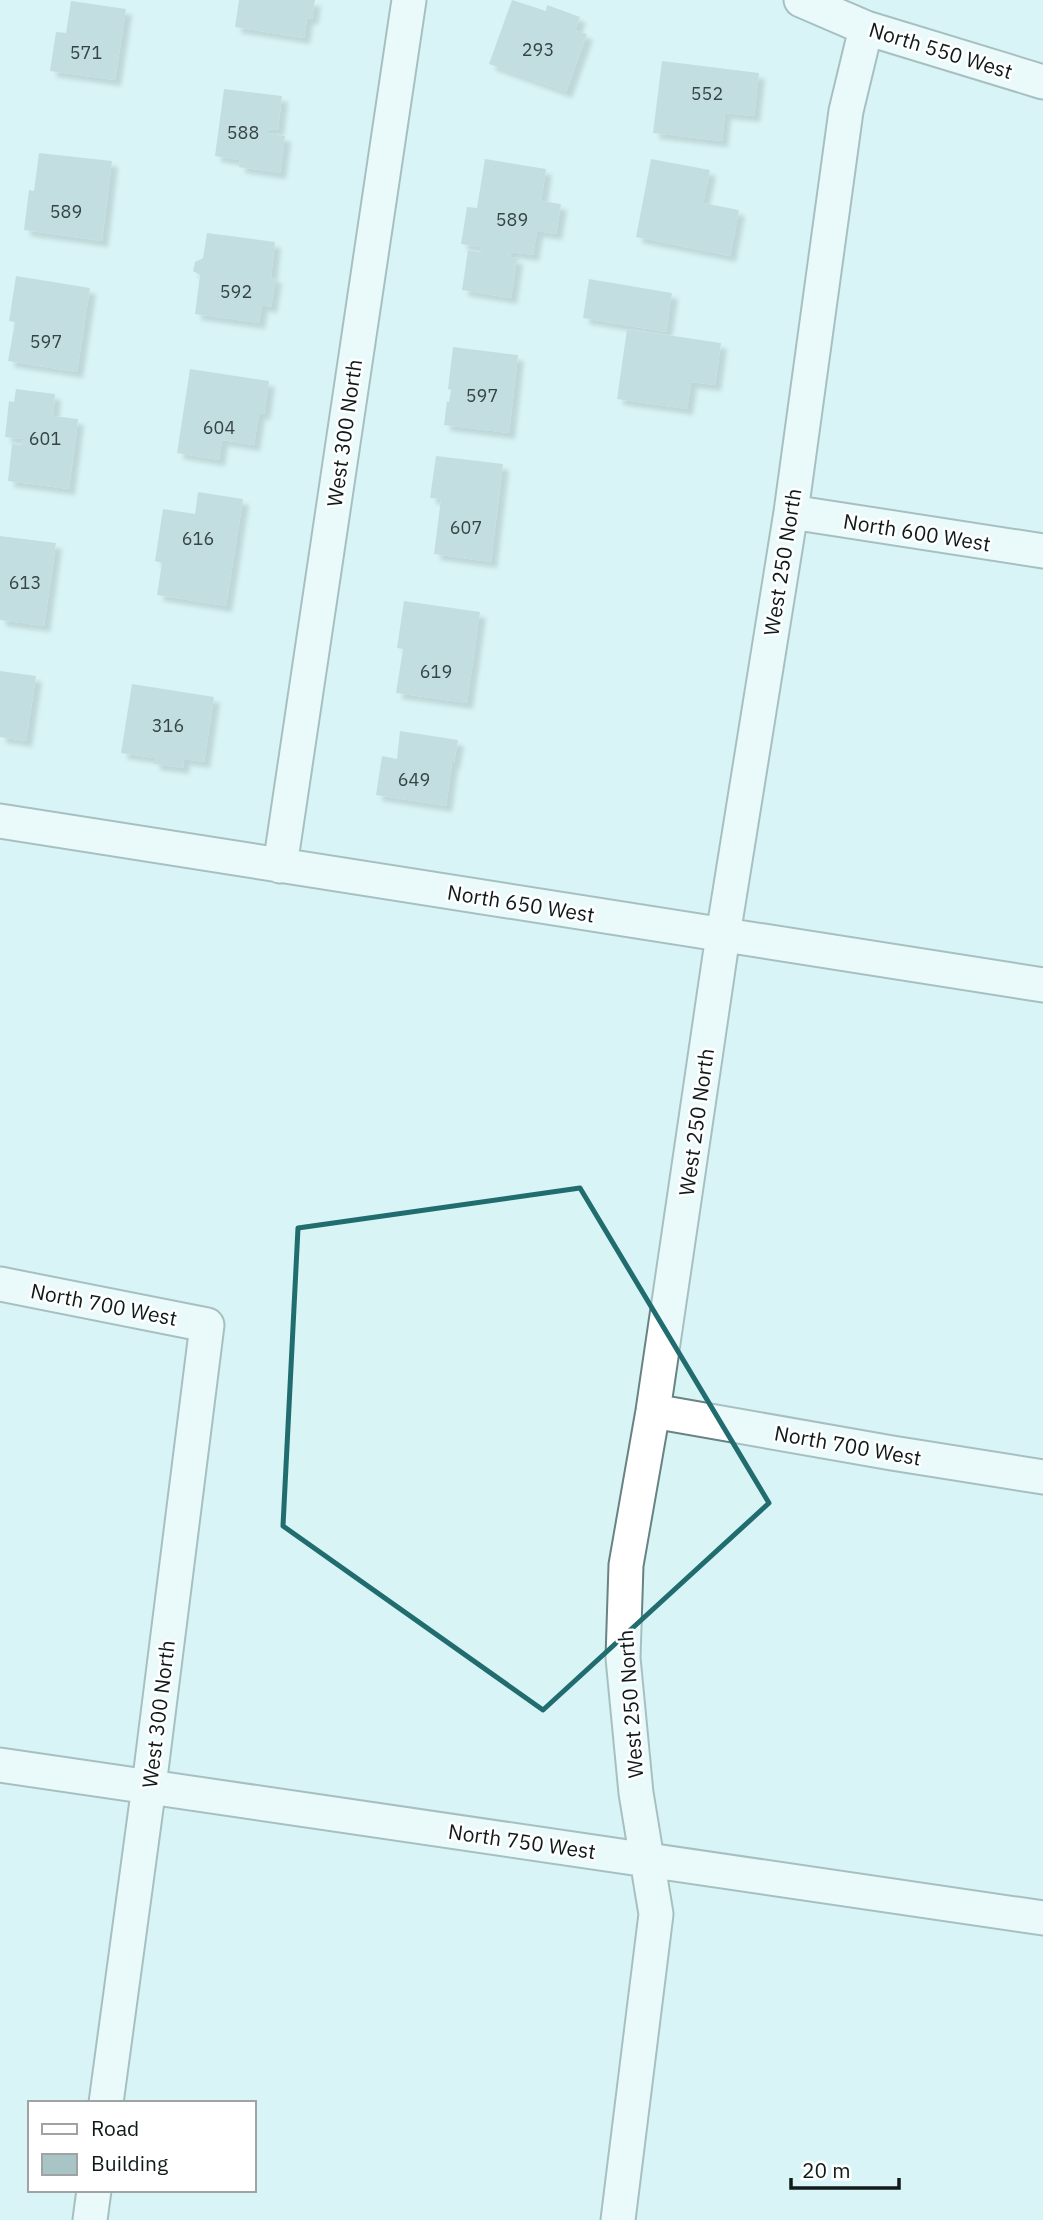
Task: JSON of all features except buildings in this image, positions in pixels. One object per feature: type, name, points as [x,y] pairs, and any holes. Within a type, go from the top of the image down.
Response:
[{"type":"street","name":"West 300 North","points":[[280,866],[409,0]]},
{"type":"street","name":"North 550 West","points":[[801,0],[866,28],[1043,82]]},
{"type":"street","name":"West 250 North","points":[[618,2220],[656,1914],[636,1793],[623,1658],[626,1565],[653,1411],[723,935],[791,512],[846,111],[866,28]]},
{"type":"street","name":"North 600 West","points":[[791,512],[1043,551]]},
{"type":"street","name":"North 650 West","points":[[0,821],[1043,985]]},
{"type":"street","name":"North 700 West","points":[[0,1284],[207,1325]]},
{"type":"street","name":"West 300 North","points":[[106,2101],[207,1325]]},
{"type":"street","name":"North 700 West","points":[[653,1411],[1043,1477]]},
{"type":"street","name":"North 750 West","points":[[0,1765],[1043,1918]]},
{"type":"street","points":[[90,2220],[94,2192]]},
{"type":"highlighted area","points":[[580,1188],[769,1503],[543,1710],[283,1526],[298,1228]]}]
